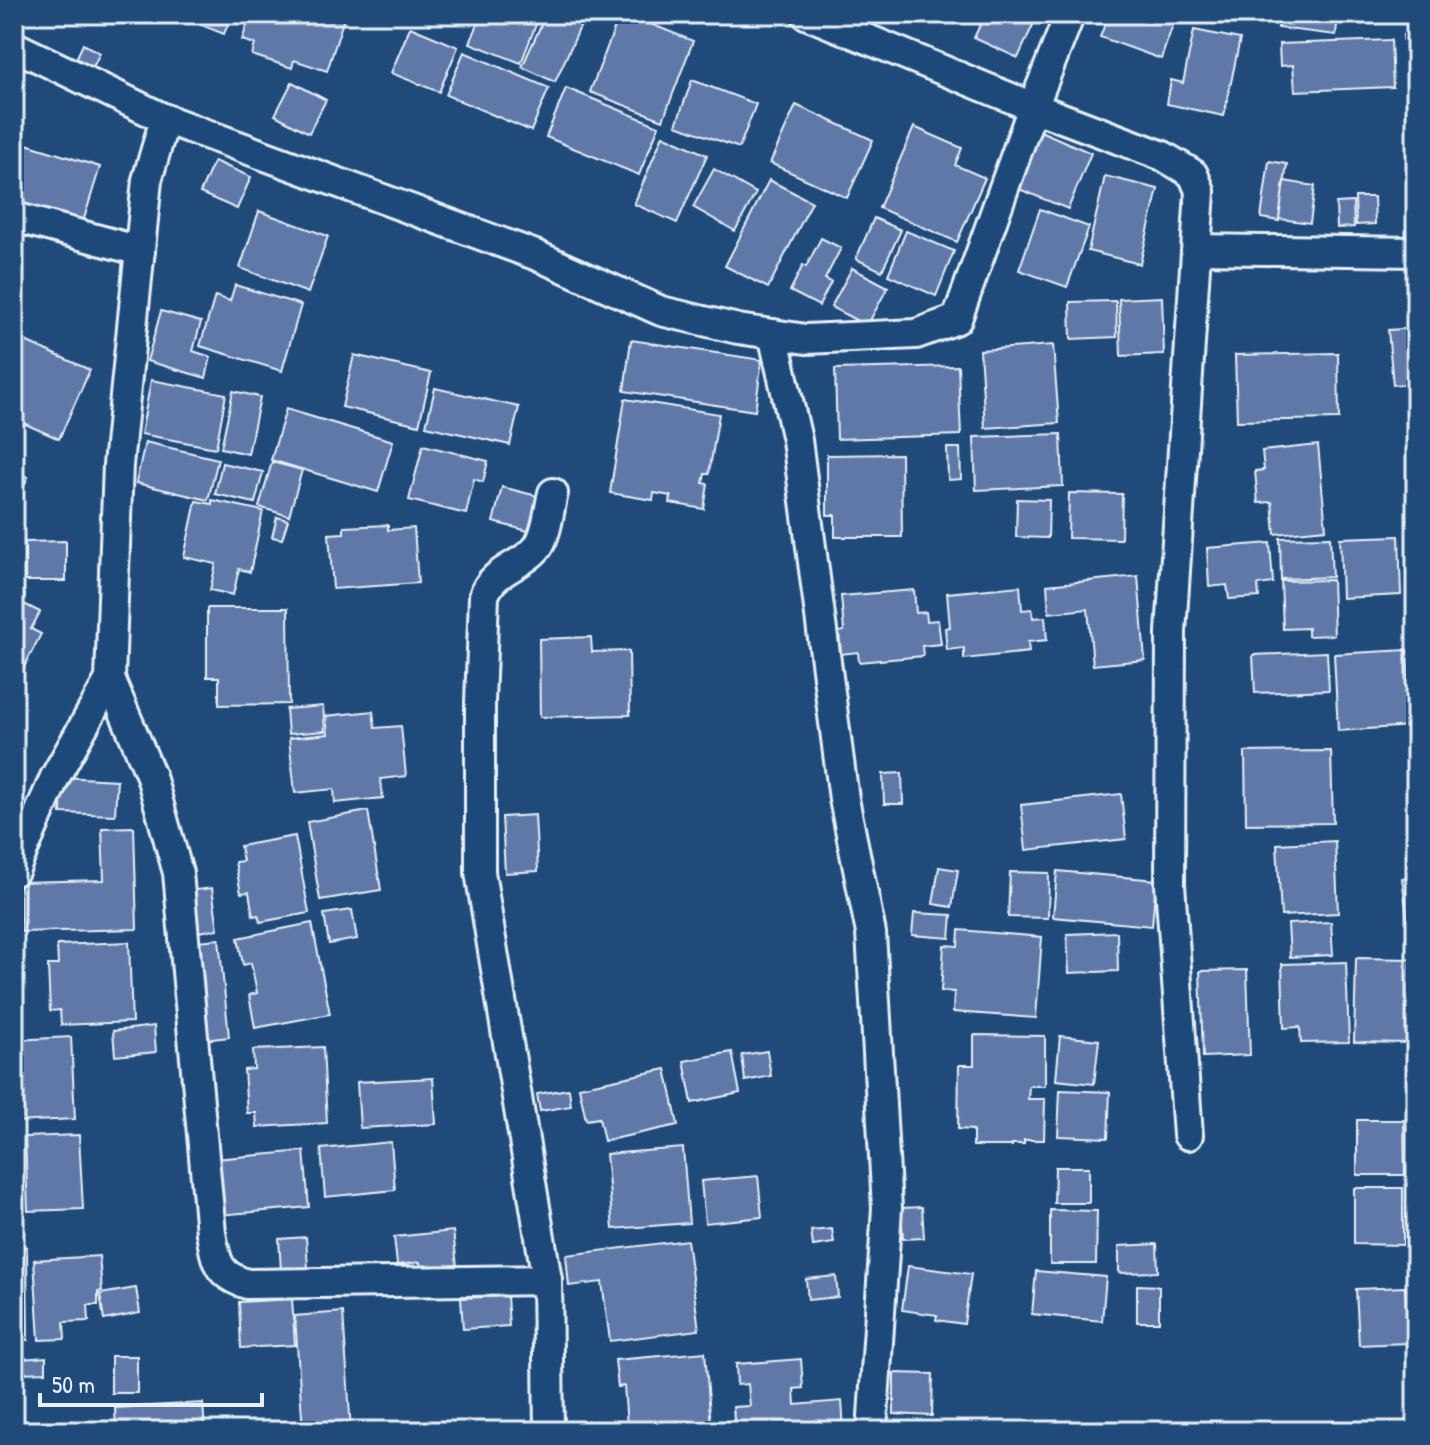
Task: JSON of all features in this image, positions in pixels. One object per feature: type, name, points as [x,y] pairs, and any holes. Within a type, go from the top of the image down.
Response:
[{"type":"street","points":[[806,14],[1033,107],[1163,156],[1193,174],[1200,191],[1171,632],[1170,884],[1188,1135]]},
{"type":"street","points":[[14,46],[165,119],[538,256],[661,311],[806,339],[916,334],[957,319],[1070,14]]},
{"type":"street","points":[[165,119],[147,180],[118,465],[110,679],[151,776],[178,873],[211,1233],[217,1263],[231,1279],[247,1284],[547,1280]]},
{"type":"street","points":[[14,217],[140,251]]},
{"type":"street","points":[[1198,249],[1416,252]]},
{"type":"street","points":[[773,334],[797,440],[844,799],[871,933],[887,1208],[872,1431]]},
{"type":"street","points":[[549,1431],[547,1280],[480,872],[480,702],[484,596],[487,587],[493,579],[537,548],[553,493]]},
{"type":"street","points":[[14,871],[55,777],[110,679]]},
{"type":"building","points":[[182,14],[232,14],[224,34],[181,17]]},
{"type":"building","points":[[251,14],[345,15],[327,71],[294,60],[292,68],[252,55],[255,44],[242,40]]},
{"type":"building","points":[[482,14],[540,14],[521,63],[470,43]]},
{"type":"building","points":[[546,14],[586,14],[555,82],[522,67]]},
{"type":"building","points":[[620,14],[693,41],[663,120],[590,92]]},
{"type":"building","points":[[985,14],[1038,14],[1018,58],[974,38]]},
{"type":"building","points":[[1109,14],[1176,16],[1161,59],[1100,37]]},
{"type":"building","points":[[1280,14],[1338,14],[1336,35],[1278,28]]},
{"type":"building","points":[[410,27],[458,47],[439,92],[391,73]]},
{"type":"building","points":[[1194,30],[1240,39],[1224,116],[1167,104],[1171,80],[1183,83]]},
{"type":"building","points":[[1416,34],[1416,62],[1406,63],[1403,35]]},
{"type":"building","points":[[1391,40],[1393,87],[1295,91],[1293,65],[1280,66],[1279,44]]},
{"type":"building","points":[[83,44],[100,53],[92,69],[75,61]]},
{"type":"building","points":[[464,52],[549,88],[531,131],[446,95]]},
{"type":"building","points":[[692,80],[756,104],[739,148],[676,125]]},
{"type":"building","points":[[292,82],[326,100],[309,133],[275,115]]},
{"type":"building","points":[[566,88],[659,126],[639,175],[546,137]]},
{"type":"building","points":[[796,105],[873,140],[847,198],[770,163]]},
{"type":"building","points":[[914,127],[962,148],[955,165],[985,178],[957,242],[879,208]]},
{"type":"building","points":[[1038,130],[1091,153],[1068,209],[1014,187]]},
{"type":"building","points":[[663,135],[707,155],[677,223],[634,204]]},
{"type":"building","points":[[23,143],[100,167],[83,222],[14,200],[14,173]]},
{"type":"building","points":[[214,161],[251,177],[237,209],[200,193]]},
{"type":"building","points":[[1269,161],[1287,164],[1279,221],[1261,218]]},
{"type":"building","points":[[714,169],[756,193],[735,231],[693,207]]},
{"type":"building","points":[[1105,176],[1158,189],[1140,264],[1088,251]]},
{"type":"building","points":[[769,180],[812,202],[768,288],[725,266]]},
{"type":"building","points":[[1284,181],[1315,186],[1310,223],[1279,219]]},
{"type":"building","points":[[1355,197],[1374,197],[1375,224],[1356,225]]},
{"type":"building","points":[[1353,202],[1354,227],[1337,228],[1336,203]]},
{"type":"building","points":[[1040,209],[1089,227],[1067,287],[1019,270]]},
{"type":"building","points":[[259,211],[328,236],[308,293],[240,268]]},
{"type":"building","points":[[874,218],[901,230],[882,271],[856,259]]},
{"type":"building","points":[[906,231],[954,251],[936,296],[888,275]]},
{"type":"building","points":[[821,238],[841,248],[825,279],[831,282],[819,306],[790,291]]},
{"type":"building","points":[[852,268],[888,287],[867,326],[831,307]]},
{"type":"building","points":[[235,285],[301,305],[282,371],[200,346],[215,296],[230,301]]},
{"type":"building","points":[[1162,297],[1164,354],[1121,356],[1119,299]]},
{"type":"building","points":[[1116,301],[1117,337],[1071,339],[1070,302]]},
{"type":"building","points":[[161,311],[201,322],[193,351],[211,357],[206,378],[147,361]]},
{"type":"building","points":[[1416,328],[1416,383],[1393,385],[1388,330]]},
{"type":"building","points":[[14,336],[90,370],[59,439],[14,419]]},
{"type":"building","points":[[631,340],[762,360],[755,411],[624,391]]},
{"type":"building","points":[[1053,345],[1059,423],[985,428],[980,350]]},
{"type":"building","points":[[1338,353],[1339,419],[1237,421],[1235,355]]},
{"type":"building","points":[[354,355],[431,373],[419,425],[342,407]]},
{"type":"building","points":[[958,366],[961,435],[837,439],[835,369]]},
{"type":"building","points":[[151,380],[226,394],[216,448],[141,434]]},
{"type":"building","points":[[435,388],[519,407],[510,445],[426,426]]},
{"type":"building","points":[[233,391],[260,397],[248,454],[221,448]]},
{"type":"building","points":[[625,399],[719,414],[709,474],[705,474],[703,483],[708,484],[704,509],[670,503],[671,496],[654,493],[653,500],[610,493]]},
{"type":"building","points":[[286,409],[393,441],[378,492],[271,460]]},
{"type":"building","points":[[1061,434],[1063,486],[976,490],[974,437]]},
{"type":"building","points":[[145,442],[218,459],[208,500],[136,483]]},
{"type":"building","points":[[423,445],[488,461],[483,482],[474,479],[466,514],[409,500]]},
{"type":"building","points":[[1318,445],[1326,529],[1275,534],[1272,502],[1258,503],[1255,471],[1264,470],[1262,451]]},
{"type":"building","points":[[947,448],[960,448],[961,479],[948,480]]},
{"type":"building","points":[[901,454],[902,537],[835,537],[835,515],[827,515],[827,455]]},
{"type":"building","points":[[272,462],[302,470],[289,516],[259,507]]},
{"type":"building","points":[[222,463],[263,472],[255,503],[215,494]]},
{"type":"building","points":[[14,471],[28,477],[14,506]]},
{"type":"building","points":[[502,487],[545,498],[536,533],[493,522]]},
{"type":"building","points":[[1069,493],[1122,494],[1121,539],[1068,538]]},
{"type":"building","points":[[1017,499],[1049,500],[1048,538],[1016,537]]},
{"type":"building","points":[[212,500],[263,511],[250,572],[239,569],[233,595],[210,590],[216,564],[184,557],[196,501],[212,504]]},
{"type":"building","points":[[277,517],[288,520],[282,539],[272,537]]},
{"type":"building","points":[[388,525],[388,530],[414,528],[418,583],[333,589],[329,534],[344,533],[344,527]]},
{"type":"building","points":[[1399,536],[1401,595],[1342,598],[1340,538]]},
{"type":"building","points":[[1330,537],[1332,577],[1281,579],[1280,538]]},
{"type":"building","points":[[66,541],[66,581],[25,581],[25,542]]},
{"type":"building","points":[[1270,543],[1273,583],[1258,585],[1259,597],[1229,599],[1227,585],[1209,587],[1207,548]]},
{"type":"building","points":[[1138,576],[1145,660],[1093,665],[1088,609],[1049,613],[1047,585]]},
{"type":"building","points":[[14,580],[22,584],[18,591],[25,595],[22,603],[40,612],[31,629],[41,634],[19,677],[14,675]]},
{"type":"building","points":[[1332,580],[1334,635],[1308,636],[1308,628],[1283,629],[1281,581]]},
{"type":"building","points":[[1020,586],[1022,610],[1032,609],[1033,618],[1045,617],[1047,640],[1028,642],[1029,652],[964,659],[964,648],[947,650],[945,628],[950,627],[947,593]]},
{"type":"building","points":[[914,590],[916,613],[926,612],[927,621],[938,620],[941,644],[922,646],[923,656],[859,662],[858,652],[841,654],[839,632],[844,631],[841,596]]},
{"type":"building","points":[[207,608],[288,608],[289,704],[219,705],[219,677],[207,677]]},
{"type":"building","points":[[591,637],[592,652],[629,651],[630,715],[540,717],[539,639]]},
{"type":"building","points":[[1407,650],[1411,726],[1338,731],[1334,654]]},
{"type":"building","points":[[1327,652],[1329,690],[1255,693],[1253,655]]},
{"type":"building","points":[[323,706],[325,731],[288,734],[286,709]]},
{"type":"building","points":[[373,711],[375,728],[401,726],[406,776],[380,779],[383,798],[335,803],[334,789],[295,793],[289,738],[328,734],[326,716]]},
{"type":"building","points":[[1408,742],[1416,742],[1416,829],[1408,829]]},
{"type":"building","points":[[1331,751],[1333,823],[1246,824],[1245,752]]},
{"type":"building","points":[[902,773],[903,804],[884,804],[883,774]]},
{"type":"building","points":[[62,777],[117,780],[115,815],[61,813]]},
{"type":"building","points":[[1121,794],[1126,839],[1026,850],[1021,805]]},
{"type":"building","points":[[368,811],[381,890],[320,900],[307,822]]},
{"type":"building","points":[[535,815],[538,871],[505,873],[502,817]]},
{"type":"building","points":[[134,827],[137,929],[21,932],[20,882],[104,880],[102,828]]},
{"type":"building","points":[[295,836],[309,913],[260,922],[258,915],[253,916],[249,892],[241,893],[235,862],[243,861],[240,846]]},
{"type":"building","points":[[1335,841],[1338,913],[1281,916],[1277,844]]},
{"type":"building","points":[[939,867],[958,870],[952,907],[933,904]]},
{"type":"building","points":[[1057,871],[1156,880],[1152,926],[1053,917]]},
{"type":"building","points":[[1010,872],[1049,873],[1048,918],[1008,917]]},
{"type":"building","points":[[1416,876],[1416,943],[1411,944],[1402,878]]},
{"type":"building","points":[[212,888],[218,929],[186,934],[180,892]]},
{"type":"building","points":[[352,910],[357,939],[329,944],[324,914]]},
{"type":"building","points":[[914,913],[952,915],[950,938],[912,935]]},
{"type":"building","points":[[1331,922],[1333,955],[1290,957],[1288,924]]},
{"type":"building","points":[[312,923],[330,1014],[255,1028],[249,995],[257,993],[251,963],[243,965],[238,938]]},
{"type":"building","points":[[959,930],[1042,937],[1036,1018],[953,1012],[954,992],[941,991],[944,945],[958,946]]},
{"type":"building","points":[[1117,932],[1118,971],[1069,973],[1067,934]]},
{"type":"building","points":[[219,939],[229,1037],[195,1041],[185,942]]},
{"type":"building","points":[[129,942],[132,1022],[61,1025],[60,1010],[50,1011],[48,965],[58,965],[57,945]]},
{"type":"building","points":[[1356,958],[1411,959],[1410,1043],[1354,1042]]},
{"type":"building","points":[[1346,962],[1349,1042],[1301,1043],[1300,1027],[1284,1028],[1282,964]]},
{"type":"building","points":[[1247,970],[1250,1055],[1203,1057],[1200,971]]},
{"type":"building","points":[[154,1026],[156,1052],[115,1056],[113,1031]]},
{"type":"building","points":[[974,1035],[1045,1036],[1045,1086],[1029,1086],[1028,1099],[1045,1099],[1044,1140],[1024,1140],[1024,1144],[1012,1146],[973,1146],[973,1130],[958,1129],[959,1065],[974,1065]]},
{"type":"building","points":[[1060,1036],[1099,1040],[1094,1084],[1056,1080]]},
{"type":"building","points":[[71,1037],[75,1119],[14,1122],[14,1040]]},
{"type":"building","points":[[323,1047],[327,1123],[257,1127],[256,1113],[247,1113],[244,1070],[254,1069],[253,1050]]},
{"type":"building","points":[[767,1051],[771,1076],[745,1081],[742,1055]]},
{"type":"building","points":[[732,1052],[740,1093],[692,1103],[684,1061]]},
{"type":"building","points":[[666,1069],[678,1125],[604,1141],[599,1118],[586,1120],[579,1087]]},
{"type":"building","points":[[433,1078],[436,1124],[360,1128],[357,1082]]},
{"type":"building","points":[[569,1089],[571,1106],[540,1111],[537,1094]]},
{"type":"building","points":[[1060,1090],[1110,1092],[1108,1138],[1058,1136]]},
{"type":"building","points":[[1357,1120],[1404,1120],[1405,1175],[1357,1175]]},
{"type":"building","points":[[18,1133],[21,1213],[14,1214],[14,1134]]},
{"type":"building","points":[[79,1135],[83,1209],[28,1211],[25,1137]]},
{"type":"building","points":[[391,1142],[395,1190],[325,1197],[321,1149]]},
{"type":"building","points":[[683,1148],[689,1223],[613,1229],[606,1154]]},
{"type":"building","points":[[304,1151],[309,1207],[219,1215],[215,1159]]},
{"type":"building","points":[[1055,1167],[1089,1167],[1089,1203],[1054,1203]]},
{"type":"building","points":[[758,1176],[762,1217],[705,1223],[701,1181]]},
{"type":"building","points":[[1354,1188],[1403,1188],[1403,1245],[1354,1244]]},
{"type":"building","points":[[922,1207],[924,1238],[903,1239],[901,1208]]},
{"type":"building","points":[[1050,1210],[1097,1211],[1096,1264],[1050,1264]]},
{"type":"building","points":[[832,1229],[834,1243],[813,1246],[811,1231]]},
{"type":"building","points":[[453,1231],[457,1266],[421,1270],[420,1262],[397,1265],[394,1237]]},
{"type":"building","points":[[306,1237],[308,1269],[281,1271],[279,1239]]},
{"type":"building","points":[[687,1240],[699,1330],[610,1341],[602,1282],[569,1286],[566,1255]]},
{"type":"building","points":[[1157,1244],[1158,1272],[1119,1273],[1119,1246]]},
{"type":"building","points":[[14,1247],[27,1247],[28,1340],[14,1340]]},
{"type":"building","points":[[99,1256],[102,1291],[98,1292],[98,1305],[88,1305],[89,1321],[64,1322],[65,1339],[39,1340],[34,1260]]},
{"type":"building","points":[[908,1266],[971,1274],[964,1324],[936,1320],[937,1315],[902,1310]]},
{"type":"building","points":[[1410,1266],[1416,1266],[1416,1339],[1415,1339]]},
{"type":"building","points":[[1036,1271],[1106,1277],[1102,1321],[1032,1314]]},
{"type":"building","points":[[836,1276],[838,1297],[808,1300],[806,1279]]},
{"type":"building","points":[[1137,1285],[1159,1286],[1159,1322],[1137,1322]]},
{"type":"building","points":[[1405,1287],[1408,1343],[1359,1345],[1356,1289]]},
{"type":"building","points":[[136,1288],[140,1313],[104,1320],[100,1294]]},
{"type":"building","points":[[507,1296],[509,1326],[463,1329],[461,1298]]},
{"type":"building","points":[[292,1299],[295,1345],[241,1348],[239,1302]]},
{"type":"building","points":[[343,1312],[351,1431],[303,1431],[295,1316]]},
{"type":"building","points":[[705,1352],[711,1426],[694,1428],[695,1431],[679,1431],[672,1430],[671,1423],[627,1426],[624,1386],[618,1387],[615,1360]]},
{"type":"building","points":[[111,1356],[137,1356],[137,1393],[111,1393]]},
{"type":"building","points":[[46,1357],[46,1372],[22,1373],[21,1359]]},
{"type":"building","points":[[801,1359],[803,1388],[794,1389],[795,1405],[842,1401],[844,1431],[735,1431],[733,1407],[750,1406],[748,1384],[737,1385],[736,1364]]},
{"type":"building","points":[[894,1373],[933,1374],[932,1416],[894,1414]]},
{"type":"building","points":[[203,1403],[205,1431],[116,1431],[115,1408]]}]
